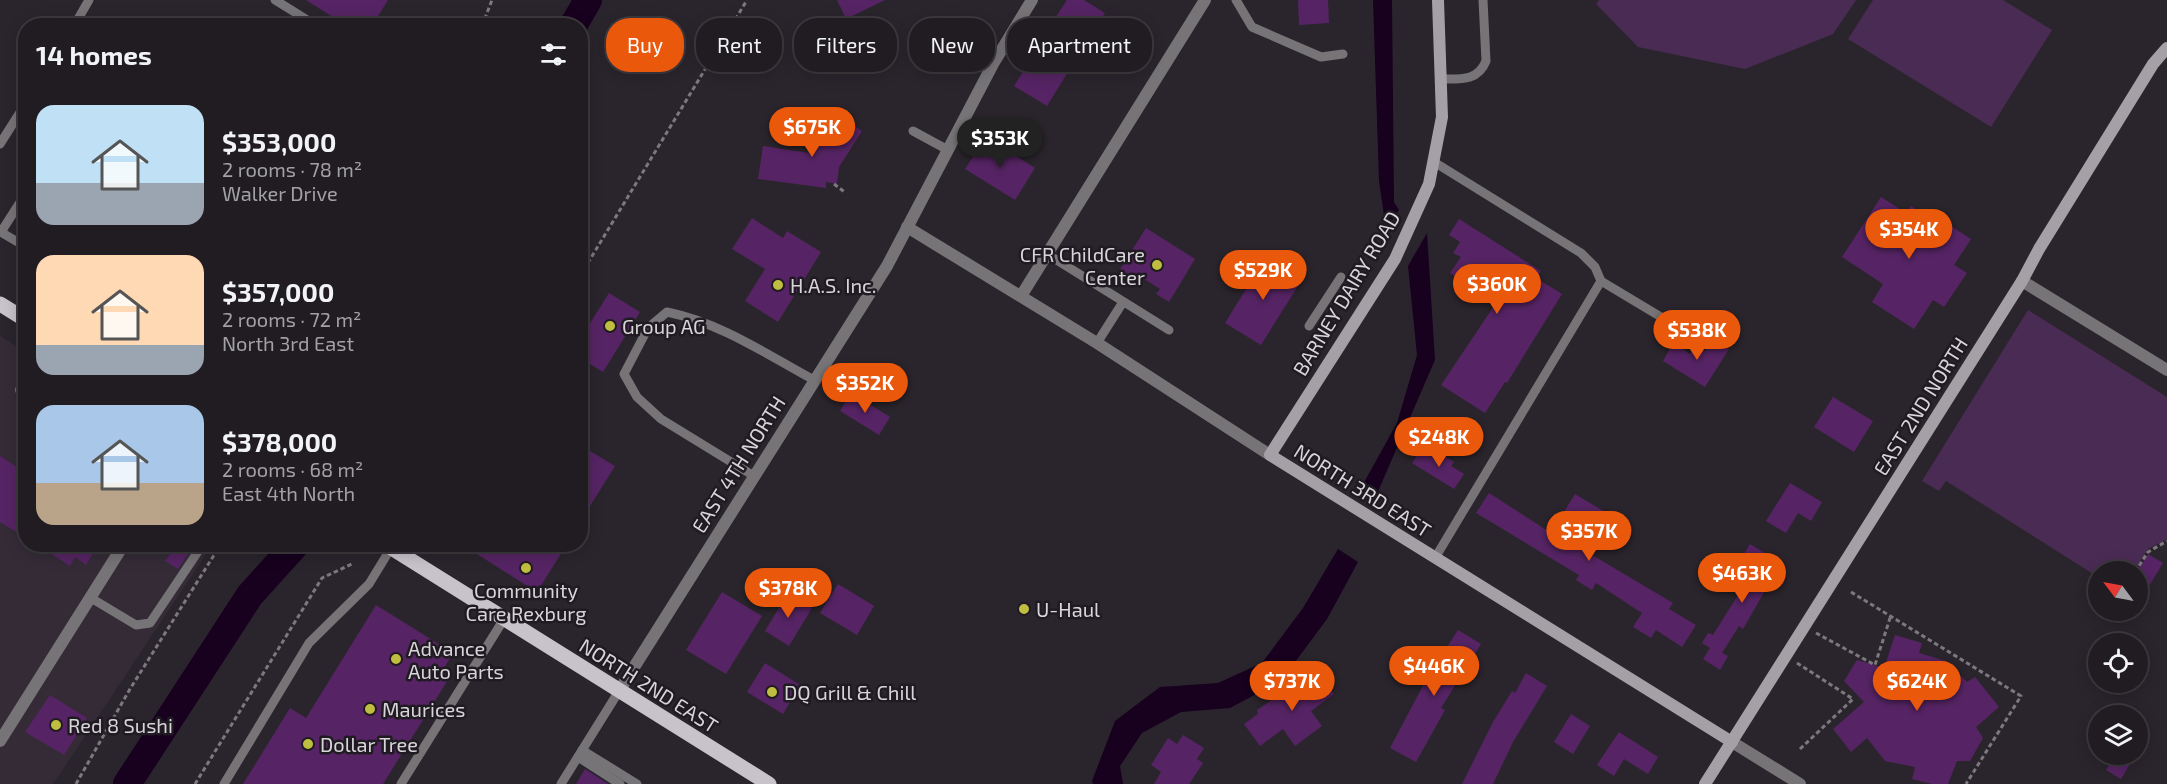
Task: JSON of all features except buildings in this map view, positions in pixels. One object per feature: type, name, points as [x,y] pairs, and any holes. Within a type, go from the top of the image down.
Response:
[{"type":"main road","points":[[0,304],[18,315]]},
{"type":"main road","name":"NORTH 2ND EAST","points":[[398,552],[769,784]]},
{"type":"street","name":"EAST 4TH NORTH","points":[[619,691],[887,266],[993,64],[1032,0]]},
{"type":"street","points":[[1020,296],[1205,0]]},
{"type":"street","name":"BARNEY DAIRY ROAD","points":[[1270,454],[1395,260],[1425,194],[1434,162],[1442,117],[1438,0]]},
{"type":"street","name":"EAST 2ND NORTH","points":[[1705,784],[2022,281],[2039,249],[2148,74],[2167,48]]},
{"type":"street","name":"NORTH 3RD EAST","points":[[907,227],[1097,343],[1435,558],[1800,784]]},
{"type":"street","points":[[2022,281],[2167,370]]},
{"type":"street","points":[[0,741],[119,552]]},
{"type":"lane","points":[[79,18],[89,0]]},
{"type":"lane","points":[[275,0],[304,18]]},
{"type":"lane","points":[[1236,0],[1252,27],[1321,57],[1342,54]]},
{"type":"lane","points":[[1442,79],[1470,78],[1483,68],[1486,61],[1484,0]]},
{"type":"lane","points":[[0,144],[18,116]]},
{"type":"lane","points":[[913,131],[948,150]]},
{"type":"lane","points":[[1434,162],[1581,253],[1595,267],[1601,281],[1676,326]]},
{"type":"lane","points":[[18,206],[2,232],[18,242]]},
{"type":"lane","points":[[1047,254],[1168,330]]},
{"type":"lane","points":[[1309,326],[1341,277]]},
{"type":"lane","points":[[1435,558],[1601,281]]},
{"type":"lane","points":[[1097,343],[1123,302]]},
{"type":"lane","points":[[754,476],[661,419],[637,397],[624,374],[648,328],[667,312],[692,317],[719,328],[814,380]]},
{"type":"lane","points":[[91,598],[136,625],[150,623],[198,552]]},
{"type":"lane","points":[[224,784],[309,643],[369,584],[385,552]]},
{"type":"lane","points":[[401,784],[504,619]]},
{"type":"lane","points":[[561,784],[619,691]]},
{"type":"lane","points":[[580,753],[620,784]]},
{"type":"lane","points":[[580,753],[637,784]]},
{"type":"path","points":[[485,18],[492,0]]},
{"type":"path","points":[[588,263],[747,0]]},
{"type":"path","points":[[834,184],[846,193]]},
{"type":"path","points":[[2142,561],[2148,552],[2167,541]]},
{"type":"path","points":[[76,784],[130,688],[215,552]]},
{"type":"path","points":[[195,784],[322,578],[354,562]]},
{"type":"path","points":[[1851,592],[2021,696],[1966,784]]},
{"type":"path","points":[[1816,633],[1875,665],[1891,615]]},
{"type":"path","points":[[1797,663],[1853,699],[1800,749]]},
{"type":"shaded area","points":[[1373,0],[1392,0],[1394,202],[1399,210],[1386,229],[1379,181]]},
{"type":"shaded area","points":[[1599,0],[1856,0],[1833,34],[1745,69],[1638,47],[1596,4]]},
{"type":"shaded area","points":[[1873,0],[2003,0],[2052,30],[1991,127],[1848,39]]},
{"type":"shaded area","points":[[1427,233],[1435,360],[1376,496],[1362,486],[1397,423],[1417,355],[1408,266]]},
{"type":"shaded area","points":[[2028,310],[2167,397],[2167,539],[2148,549],[2140,561],[2088,561],[2088,571],[1946,481],[1939,491],[1922,481]]},
{"type":"shaded area","points":[[0,336],[18,348],[18,552],[207,552],[53,784],[0,784]]},
{"type":"shaded area","points":[[1338,549],[1358,562],[1327,619],[1281,681],[1230,708],[1181,712],[1142,733],[1120,766],[1123,784],[1093,784],[1092,781],[1115,721],[1160,687],[1218,683],[1262,663],[1303,608]]},
{"type":"waterway","points":[[578,18],[588,0]]},
{"type":"waterway","points":[[127,784],[250,595],[289,552]]},
{"type":"place","name":"CFR ChildCare Center","points":[[1157,265]]},
{"type":"place","name":"H.A.S. Inc.","points":[[778,285]]},
{"type":"place","name":"Group AG","points":[[610,326]]},
{"type":"place","name":"Community Care Rexburg","points":[[526,568]]},
{"type":"place","name":"U-Haul","points":[[1024,609]]},
{"type":"place","name":"Advance Auto Parts","points":[[396,659]]},
{"type":"place","name":"DQ Grill & Chill","points":[[772,692]]},
{"type":"place","name":"Maurices","points":[[370,709]]},
{"type":"place","name":"Red 8 Sushi","points":[[56,725]]},
{"type":"place","name":"Dollar Tree","points":[[308,744]]}]
